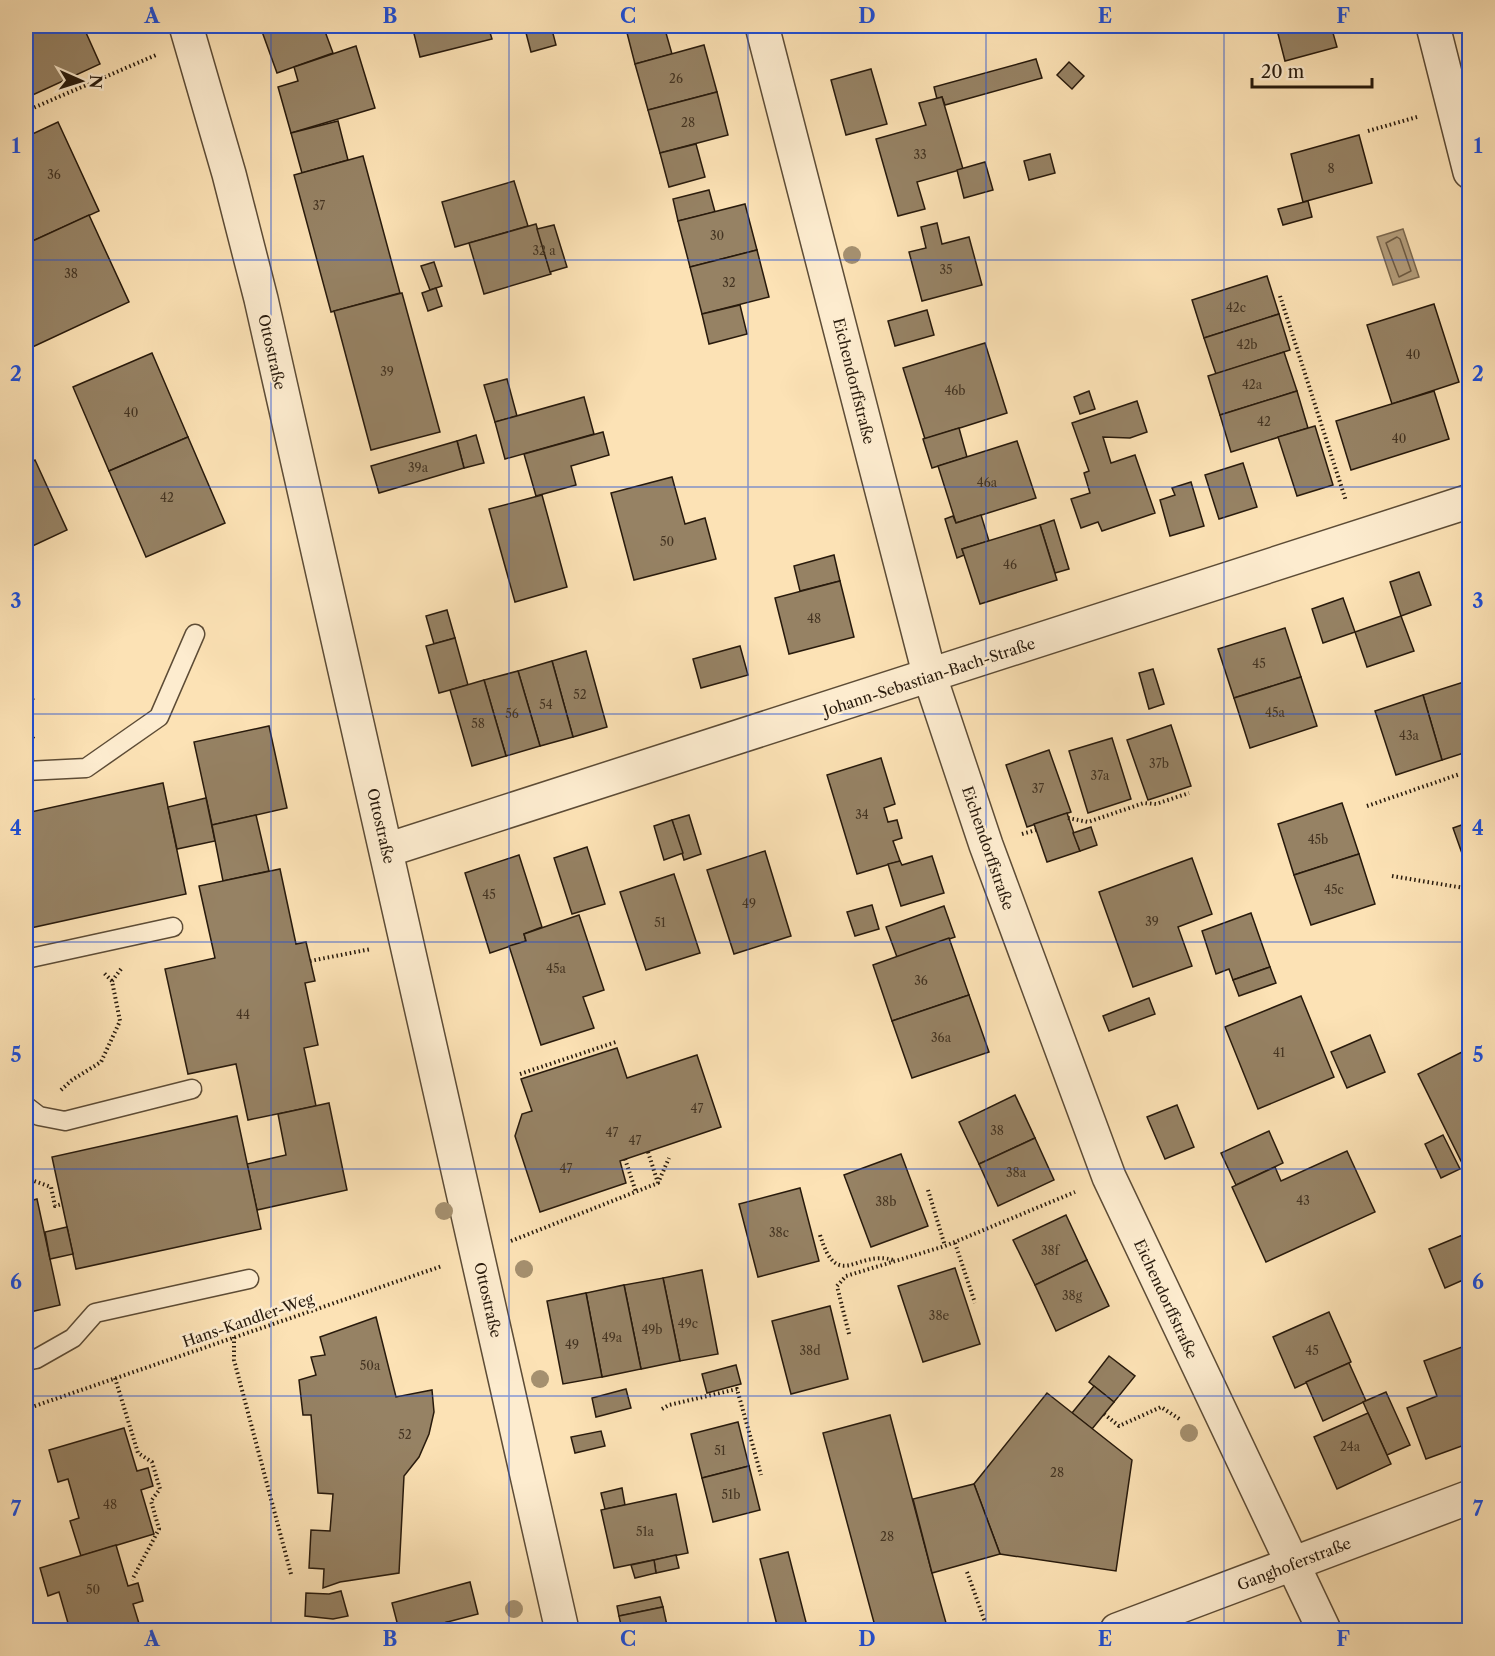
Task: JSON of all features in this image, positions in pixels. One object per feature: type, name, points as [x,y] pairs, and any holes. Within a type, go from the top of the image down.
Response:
[{"type":"street","name":"Eichendorffstraße","points":[[762,26],[930,677],[986,845],[1109,1177],[1324,1630]]},
{"type":"street","points":[[1433,26],[1470,172]]},
{"type":"street","name":"Ottostraße","points":[[188,33],[229,174],[261,299],[562,1630]]},
{"type":"street","name":"Johann-Sebastian-Bach-Straße","points":[[387,850],[930,677],[1470,501]]},
{"type":"street","name":"Ganghoferstraße","points":[[1118,1630],[1470,1497]]},
{"type":"lane","points":[[26,771],[86,768],[159,717],[195,634]]},
{"type":"lane","points":[[26,959],[173,927]]},
{"type":"lane","points":[[32,1111],[65,1121],[192,1089]]},
{"type":"lane","points":[[26,1361],[36,1359],[73,1338],[95,1313],[249,1279]]},
{"type":"path","points":[[26,111],[188,33]]},
{"type":"path","points":[[1368,131],[1426,115]]},
{"type":"path","points":[[1280,296],[1357,537]]},
{"type":"path","points":[[26,703],[34,698]]},
{"type":"path","points":[[26,731],[42,747]]},
{"type":"path","points":[[1366,806],[1460,774]]},
{"type":"path","points":[[1068,818],[1088,822],[1144,803],[1156,804],[1189,793]]},
{"type":"path","points":[[1392,876],[1470,890]]},
{"type":"path","points":[[310,961],[360,951]]},
{"type":"path","points":[[32,1111],[72,1080],[101,1062],[120,1021],[112,981],[97,966]]},
{"type":"path","points":[[520,1074],[616,1042]]},
{"type":"path","points":[[648,1152],[658,1183]]},
{"type":"path","points":[[658,1183],[669,1158]]},
{"type":"path","points":[[625,1159],[636,1192]]},
{"type":"path","points":[[849,1334],[837,1286],[846,1276],[945,1246],[1109,1177]]},
{"type":"path","points":[[26,1178],[51,1187],[55,1206],[62,1204]]},
{"type":"path","name":"Hans-Kandler-Weg","points":[[26,1409],[478,1254],[658,1183]]},
{"type":"path","points":[[928,1190],[945,1246]]},
{"type":"path","points":[[820,1234],[826,1253],[836,1265],[844,1266],[884,1257],[894,1260]]},
{"type":"path","points":[[955,1242],[975,1302]]},
{"type":"path","points":[[234,1338],[234,1360],[291,1574]]},
{"type":"path","points":[[115,1378],[138,1454],[152,1462],[160,1489],[151,1500],[159,1529],[132,1580]]},
{"type":"path","points":[[662,1409],[669,1405],[737,1389],[761,1475]]},
{"type":"path","points":[[1104,1414],[1119,1426],[1161,1407],[1176,1417]]},
{"type":"path","points":[[967,1572],[988,1630]]},
{"type":"water","points":[[1403,229],[1419,277],[1393,285],[1377,237]]},
{"type":"building","points":[[26,26],[83,26],[100,64],[26,98]]},
{"type":"building","points":[[260,26],[323,26],[333,53],[277,73]]},
{"type":"building","points":[[412,26],[488,26],[492,39],[420,57]]},
{"type":"building","points":[[551,26],[556,45],[531,52],[525,29]]},
{"type":"building","points":[[639,26],[664,26],[672,54],[635,64],[626,29]]},
{"type":"building","points":[[1276,26],[1331,26],[1337,47],[1285,61]]},
{"type":"building","points":[[704,45],[717,92],[648,110],[635,64]]},
{"type":"building","points":[[356,46],[375,108],[291,133],[278,87],[298,81],[294,67]]},
{"type":"building","points":[[1036,59],[1042,78],[945,105],[942,97],[937,99],[934,87]]},
{"type":"building","points":[[1069,62],[1084,76],[1072,89],[1057,75]]},
{"type":"building","points":[[871,69],[887,124],[846,135],[831,80]]},
{"type":"building","points":[[717,92],[728,135],[660,153],[648,110]]},
{"type":"building","points":[[942,97],[963,169],[917,182],[925,209],[898,216],[876,139],[926,125],[919,103]]},
{"type":"building","points":[[338,121],[348,160],[302,173],[291,133]]},
{"type":"building","points":[[58,122],[99,211],[26,244],[26,137]]},
{"type":"building","points":[[1359,135],[1372,183],[1303,202],[1291,154]]},
{"type":"building","points":[[696,144],[705,177],[669,187],[660,153]]},
{"type":"building","points":[[1050,154],[1055,173],[1029,180],[1024,161]]},
{"type":"building","points":[[363,156],[400,293],[331,312],[294,175]]},
{"type":"building","points":[[985,162],[993,190],[964,198],[957,170]]},
{"type":"building","points":[[514,181],[528,226],[455,247],[442,202]]},
{"type":"building","points":[[709,190],[715,212],[678,221],[673,199]]},
{"type":"building","points":[[1308,201],[1312,217],[1283,225],[1278,209]]},
{"type":"building","points":[[745,204],[757,250],[690,267],[678,221]]},
{"type":"building","points":[[89,215],[129,302],[26,350],[26,244]]},
{"type":"building","points":[[937,223],[942,244],[969,237],[982,285],[922,301],[909,252],[926,248],[921,227]]},
{"type":"building","points":[[536,224],[551,274],[484,294],[469,243]]},
{"type":"building","points":[[554,225],[567,267],[550,272],[537,229]]},
{"type":"building","points":[[757,250],[769,297],[702,314],[690,267]]},
{"type":"building","points":[[434,262],[442,286],[430,290],[421,266]]},
{"type":"building","points":[[1267,276],[1279,314],[1204,338],[1192,300]]},
{"type":"building","points":[[436,288],[442,306],[428,311],[422,293]]},
{"type":"building","points":[[402,293],[440,432],[371,450],[334,311]]},
{"type":"building","points":[[1434,304],[1459,382],[1392,404],[1367,325]]},
{"type":"building","points":[[740,305],[747,334],[709,344],[702,314]]},
{"type":"building","points":[[927,310],[934,335],[895,346],[888,321]]},
{"type":"building","points":[[1279,314],[1290,350],[1216,374],[1204,338]]},
{"type":"building","points":[[985,343],[1007,413],[925,439],[903,368]]},
{"type":"building","points":[[1284,352],[1297,391],[1220,415],[1208,376]]},
{"type":"building","points":[[152,353],[188,437],[109,471],[73,387]]},
{"type":"building","points":[[507,379],[517,416],[495,422],[484,385]]},
{"type":"building","points":[[1089,391],[1095,409],[1080,414],[1074,397]]},
{"type":"building","points":[[1297,391],[1308,428],[1231,452],[1220,415]]},
{"type":"building","points":[[1434,391],[1449,439],[1351,470],[1336,421]]},
{"type":"building","points":[[584,397],[594,434],[505,459],[495,422]]},
{"type":"building","points":[[1137,401],[1147,432],[1130,438],[1103,437],[1111,463],[1135,455],[1155,513],[1102,531],[1098,522],[1081,528],[1071,499],[1090,493],[1084,473],[1089,471],[1072,423]]},
{"type":"building","points":[[1315,426],[1333,485],[1297,496],[1278,437]]},
{"type":"building","points":[[959,428],[967,457],[932,468],[923,439]]},
{"type":"building","points":[[603,432],[609,455],[571,466],[576,485],[536,496],[524,454]]},
{"type":"building","points":[[476,435],[484,463],[464,468],[457,441]]},
{"type":"building","points":[[188,437],[225,523],[146,557],[109,471]]},
{"type":"building","points":[[457,441],[464,468],[379,493],[371,466]]},
{"type":"building","points":[[1017,441],[1036,498],[956,523],[938,466]]},
{"type":"building","points":[[35,460],[67,530],[26,549],[26,465]]},
{"type":"building","points":[[1243,463],[1257,507],[1219,519],[1205,475]]},
{"type":"building","points":[[672,477],[685,524],[705,518],[716,559],[634,580],[611,493]]},
{"type":"building","points":[[1191,482],[1204,526],[1170,536],[1160,500],[1175,495],[1172,488]]},
{"type":"building","points":[[542,495],[567,587],[515,602],[489,509]]},
{"type":"building","points":[[981,515],[989,541],[962,549],[964,555],[957,558],[945,519],[953,516],[956,523]]},
{"type":"building","points":[[1054,520],[1069,569],[1055,573],[1040,525]]},
{"type":"building","points":[[1040,525],[1057,580],[980,604],[962,549]]},
{"type":"building","points":[[834,555],[840,581],[800,591],[794,566]]},
{"type":"building","points":[[1419,572],[1431,605],[1401,616],[1390,582]]},
{"type":"building","points":[[840,581],[854,637],[789,654],[775,598]]},
{"type":"building","points":[[1343,598],[1355,632],[1323,643],[1312,609]]},
{"type":"building","points":[[447,610],[455,638],[434,644],[426,616]]},
{"type":"building","points":[[1401,616],[1414,651],[1367,667],[1355,632]]},
{"type":"building","points":[[1285,628],[1301,677],[1234,698],[1218,649]]},
{"type":"building","points":[[455,638],[468,685],[439,693],[426,646]]},
{"type":"building","points":[[740,646],[748,675],[701,688],[693,659]]},
{"type":"building","points":[[586,651],[607,727],[573,737],[552,661]]},
{"type":"building","points":[[552,661],[573,737],[540,746],[518,671]]},
{"type":"building","points":[[1153,669],[1164,704],[1149,709],[1139,673]]},
{"type":"building","points":[[518,671],[540,746],[506,756],[484,680]]},
{"type":"building","points":[[1301,677],[1317,726],[1250,748],[1234,698]]},
{"type":"building","points":[[484,680],[506,756],[472,766],[450,690]]},
{"type":"building","points":[[1470,680],[1470,751],[1442,760],[1423,695]]},
{"type":"building","points":[[1423,695],[1442,760],[1396,775],[1375,711]]},
{"type":"building","points":[[1171,725],[1191,786],[1148,800],[1127,740]]},
{"type":"building","points":[[269,726],[287,808],[212,825],[194,742]]},
{"type":"building","points":[[1112,738],[1131,799],[1088,813],[1069,751]]},
{"type":"building","points":[[1049,750],[1071,812],[1027,827],[1006,765]]},
{"type":"building","points":[[881,758],[895,804],[884,808],[888,822],[897,820],[902,838],[893,841],[900,861],[857,874],[827,775]]},
{"type":"building","points":[[163,783],[186,894],[26,929],[26,813]]},
{"type":"building","points":[[206,798],[215,841],[177,849],[168,807]]},
{"type":"building","points":[[1342,803],[1359,854],[1294,875],[1278,824]]},
{"type":"building","points":[[1067,813],[1080,851],[1047,862],[1034,824]]},
{"type":"building","points":[[256,815],[269,871],[223,881],[212,825]]},
{"type":"building","points":[[689,815],[701,854],[684,860],[672,820]]},
{"type":"building","points":[[672,820],[683,853],[664,860],[654,826]]},
{"type":"building","points":[[1470,822],[1470,876],[1453,828]]},
{"type":"building","points":[[1091,827],[1097,845],[1080,851],[1073,833]]},
{"type":"building","points":[[587,847],[605,904],[572,914],[554,858]]},
{"type":"building","points":[[765,851],[791,936],[734,954],[707,870]]},
{"type":"building","points":[[1359,854],[1375,904],[1311,925],[1294,875]]},
{"type":"building","points":[[519,855],[542,927],[524,934],[526,941],[490,953],[465,873]]},
{"type":"building","points":[[932,856],[944,893],[901,906],[888,864],[900,861],[902,865]]},
{"type":"building","points":[[1192,858],[1212,914],[1178,927],[1192,966],[1133,987],[1099,892]]},
{"type":"building","points":[[280,869],[296,944],[306,942],[315,981],[305,983],[318,1045],[304,1048],[316,1106],[248,1120],[236,1064],[188,1074],[165,969],[215,958],[199,886]]},
{"type":"building","points":[[674,874],[700,953],[646,970],[620,892]]},
{"type":"building","points":[[872,905],[879,929],[855,936],[847,912]]},
{"type":"building","points":[[944,906],[955,937],[897,957],[886,927]]},
{"type":"building","points":[[1251,913],[1270,967],[1233,980],[1229,969],[1216,974],[1202,931]]},
{"type":"building","points":[[579,915],[604,990],[583,997],[594,1028],[541,1045],[509,946],[526,941],[524,934]]},
{"type":"building","points":[[949,938],[969,995],[892,1021],[873,965]]},
{"type":"building","points":[[1270,967],[1276,983],[1239,996],[1233,980]]},
{"type":"building","points":[[969,995],[989,1052],[912,1078],[892,1021]]},
{"type":"building","points":[[1301,996],[1334,1077],[1258,1109],[1225,1027]]},
{"type":"building","points":[[1149,998],[1155,1014],[1109,1031],[1103,1016]]},
{"type":"building","points":[[1370,1035],[1385,1072],[1347,1088],[1331,1052]]},
{"type":"building","points":[[617,1048],[627,1078],[697,1055],[721,1127],[620,1161],[626,1183],[540,1212],[515,1136],[522,1114],[532,1111],[521,1079]]},
{"type":"building","points":[[1470,1048],[1470,1162],[1463,1165],[1418,1074]]},
{"type":"building","points":[[1015,1095],[1035,1138],[979,1164],[959,1122]]},
{"type":"building","points":[[329,1103],[347,1190],[257,1210],[247,1164],[286,1155],[278,1114]]},
{"type":"building","points":[[1177,1105],[1194,1147],[1165,1159],[1147,1117]]},
{"type":"building","points":[[237,1116],[261,1229],[76,1269],[52,1157]]},
{"type":"building","points":[[1269,1131],[1283,1163],[1236,1185],[1221,1153]]},
{"type":"building","points":[[1443,1135],[1460,1169],[1441,1178],[1425,1144]]},
{"type":"building","points":[[1035,1138],[1054,1180],[998,1206],[979,1164]]},
{"type":"building","points":[[1347,1151],[1375,1212],[1266,1262],[1232,1187],[1275,1167],[1281,1181]]},
{"type":"building","points":[[901,1154],[928,1226],[871,1247],[844,1175]]},
{"type":"building","points":[[800,1188],[819,1261],[758,1277],[739,1204]]},
{"type":"building","points":[[37,1199],[60,1305],[26,1313],[26,1202]]},
{"type":"building","points":[[1066,1215],[1087,1260],[1035,1285],[1013,1240]]},
{"type":"building","points":[[67,1227],[73,1254],[50,1259],[45,1232]]},
{"type":"building","points":[[1465,1234],[1470,1246],[1470,1277],[1445,1288],[1429,1249]]},
{"type":"building","points":[[1087,1260],[1109,1306],[1056,1331],[1035,1285]]},
{"type":"building","points":[[955,1268],[980,1344],[923,1362],[898,1286]]},
{"type":"building","points":[[702,1270],[718,1354],[680,1361],[663,1278]]},
{"type":"building","points":[[663,1278],[680,1361],[641,1369],[624,1285]]},
{"type":"building","points":[[624,1285],[641,1369],[602,1377],[586,1293]]},
{"type":"building","points":[[586,1293],[602,1377],[563,1384],[547,1301]]},
{"type":"building","points":[[830,1306],[848,1379],[791,1394],[772,1321]]},
{"type":"building","points":[[1329,1312],[1351,1362],[1295,1388],[1273,1337]]},
{"type":"building","points":[[376,1317],[396,1397],[432,1390],[434,1412],[429,1434],[419,1457],[404,1476],[399,1573],[340,1582],[323,1588],[324,1569],[309,1568],[311,1530],[330,1531],[333,1494],[318,1493],[311,1415],[303,1415],[299,1380],[316,1375],[311,1357],[325,1355],[320,1337]]},
{"type":"building","points":[[1470,1344],[1470,1443],[1426,1459],[1407,1408],[1437,1396],[1424,1361]]},
{"type":"building","points":[[1109,1356],[1135,1376],[1114,1402],[1089,1382]]},
{"type":"building","points":[[1349,1363],[1366,1401],[1323,1421],[1306,1382]]},
{"type":"building","points":[[736,1365],[741,1384],[707,1393],[702,1374]]},
{"type":"building","points":[[1094,1386],[1114,1402],[1092,1429],[1072,1413]]},
{"type":"building","points":[[626,1389],[631,1408],[596,1417],[592,1398]]},
{"type":"building","points":[[1386,1392],[1410,1445],[1387,1455],[1363,1402]]},
{"type":"building","points":[[1047,1393],[1132,1460],[1116,1571],[1000,1554],[974,1484]]},
{"type":"building","points":[[1368,1413],[1391,1464],[1337,1489],[1314,1437]]},
{"type":"building","points":[[890,1415],[948,1630],[876,1630],[823,1433]]},
{"type":"building","points":[[738,1422],[749,1466],[702,1478],[691,1434]]},
{"type":"building","points":[[124,1428],[137,1471],[148,1468],[153,1486],[141,1490],[154,1534],[81,1556],[70,1521],[79,1518],[68,1479],[58,1482],[49,1450]]},
{"type":"building","points":[[601,1431],[605,1446],[575,1453],[571,1437]]},
{"type":"building","points":[[749,1466],[760,1510],[713,1522],[702,1478]]},
{"type":"building","points":[[974,1484],[1000,1554],[932,1573],[913,1499]]},
{"type":"building","points":[[622,1488],[625,1505],[605,1509],[601,1493]]},
{"type":"building","points":[[676,1494],[688,1553],[614,1568],[601,1510]]},
{"type":"building","points":[[116,1545],[128,1586],[138,1583],[143,1601],[133,1604],[141,1630],[70,1630],[59,1592],[48,1596],[40,1568]]},
{"type":"building","points":[[788,1552],[808,1630],[787,1630],[786,1627],[778,1629],[760,1559]]},
{"type":"building","points":[[676,1555],[679,1568],[656,1573],[654,1560]]},
{"type":"building","points":[[654,1560],[656,1573],[635,1578],[631,1565]]},
{"type":"building","points":[[470,1582],[478,1614],[417,1630],[399,1630],[392,1603]]},
{"type":"building","points":[[341,1591],[348,1616],[333,1619],[305,1616],[306,1593],[329,1594]]},
{"type":"building","points":[[660,1597],[663,1607],[619,1616],[617,1606]]},
{"type":"building","points":[[663,1607],[668,1630],[622,1630],[619,1616]]},
{"type":"building","points":[[448,1622],[451,1630],[417,1630]]}]
